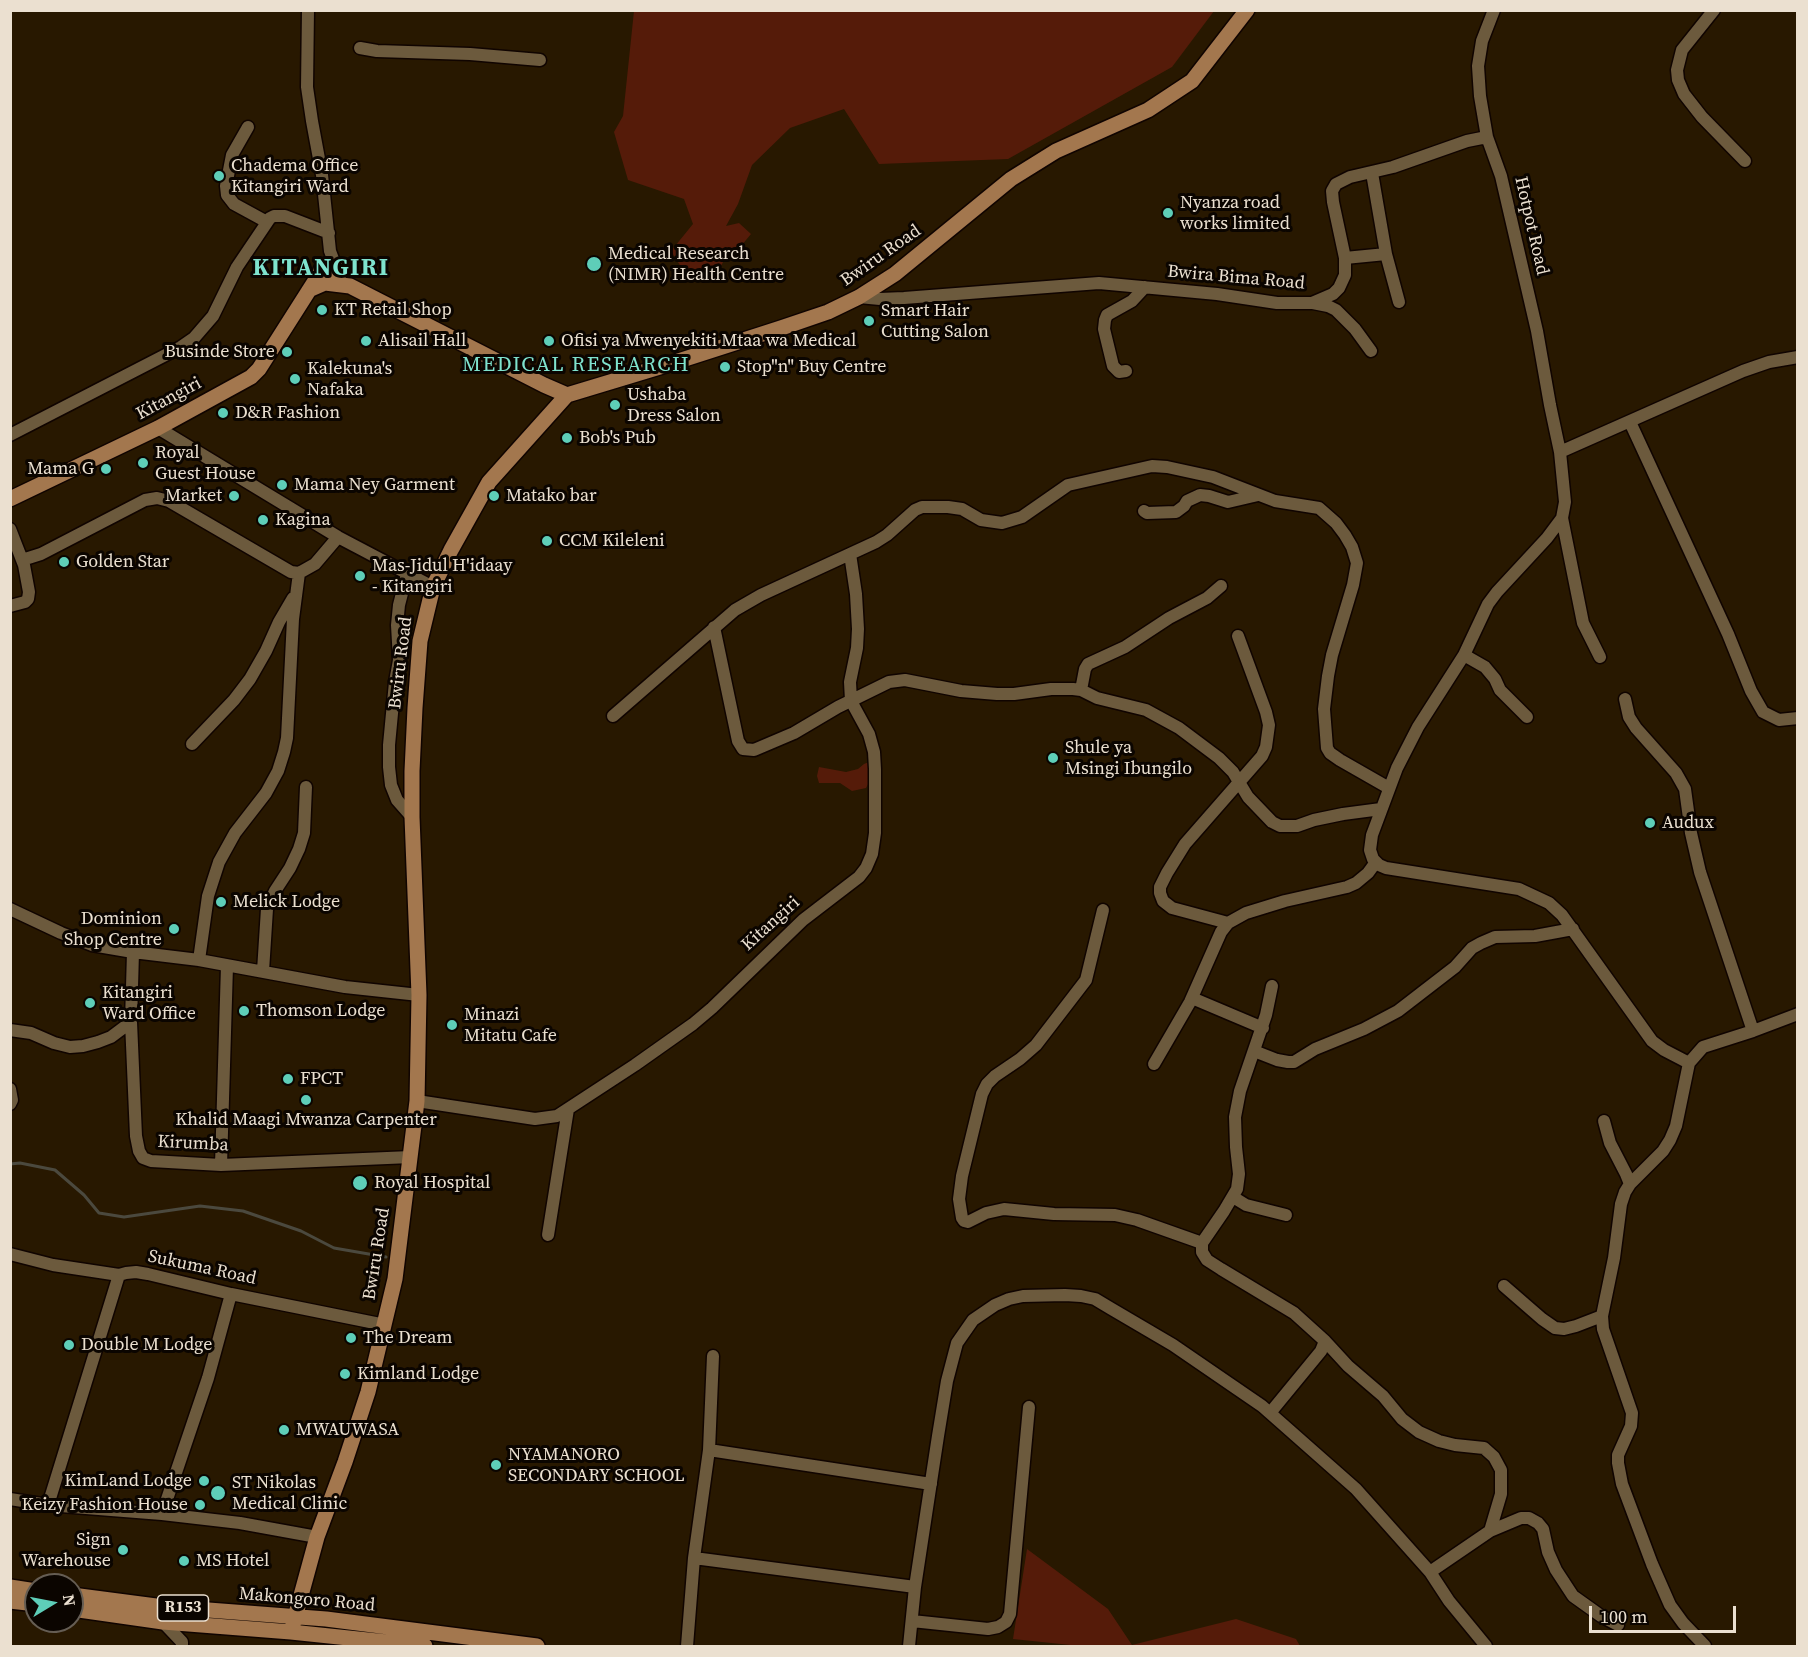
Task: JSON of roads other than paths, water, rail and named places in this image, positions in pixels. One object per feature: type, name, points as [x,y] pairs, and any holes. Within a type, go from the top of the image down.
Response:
[{"type":"main road","name":"Bwiru Road","points":[[293,1625],[317,1537],[368,1392],[395,1279],[417,1101],[419,995],[412,817],[414,729],[420,641],[433,587],[489,482],[567,394],[781,328],[828,312],[859,297],[895,274],[1011,179],[1056,151],[1148,110],[1192,81],[1247,10]]},
{"type":"main road","points":[[330,271],[350,286],[544,385],[567,394]]},
{"type":"main road","name":"Kitangiri","points":[[10,499],[158,428],[251,377],[259,369],[309,290],[330,271]]},
{"type":"main road","points":[[273,1616],[289,1604],[304,1583]]},
{"type":"main road","points":[[304,1583],[309,1603],[326,1620]]},
{"type":"main road","name":"Makongoro Road","points":[[84,1597],[156,1606],[273,1616],[293,1625],[326,1620],[507,1645],[537,1647]]},
{"type":"main road","name":"Makongoro Road","points":[[84,1611],[163,1623],[293,1625],[425,1647]]},
{"type":"street","points":[[308,10],[307,87],[322,175],[329,232],[330,271]]},
{"type":"street","name":"Hotpot Road","points":[[1494,10],[1482,41],[1478,66],[1480,96],[1487,137],[1501,176],[1537,331],[1560,452],[1565,502],[1562,518],[1583,623],[1600,657]]},
{"type":"street","points":[[1714,10],[1682,50],[1677,70],[1678,80],[1684,94],[1702,117],[1745,161]]},
{"type":"street","points":[[360,48],[377,51],[470,54],[540,60]]},
{"type":"street","points":[[248,127],[232,155],[226,186],[227,195],[234,204],[267,222]]},
{"type":"street","name":"Bwira Bima Road","points":[[859,297],[904,298],[1099,283],[1217,294],[1276,303],[1312,303],[1333,294],[1339,288],[1345,275],[1345,258],[1336,222],[1332,191],[1336,184],[1350,177],[1393,167],[1467,141],[1487,137]]},
{"type":"street","points":[[1372,172],[1386,254],[1399,302]]},
{"type":"street","points":[[10,435],[181,347],[194,338],[213,316],[237,267],[270,218],[285,216],[329,232]]},
{"type":"street","points":[[1345,258],[1386,254]]},
{"type":"street","points":[[1126,371],[1119,372],[1113,366],[1104,328],[1105,320],[1107,315],[1132,301],[1145,287]]},
{"type":"street","points":[[1312,303],[1336,310],[1355,329],[1371,351]]},
{"type":"street","points":[[1560,452],[1743,371],[1769,362],[1797,360]]},
{"type":"street","points":[[1630,422],[1720,615],[1751,691],[1763,712],[1779,720],[1797,718]]},
{"type":"street","points":[[158,428],[338,537],[433,587]]},
{"type":"street","points":[[613,716],[735,610],[760,595],[887,536],[915,510],[922,507],[948,507],[962,509],[981,520],[994,523],[1011,522],[1035,509],[1068,485],[1152,466],[1167,467],[1213,477],[1275,501],[1319,508],[1335,523],[1352,547],[1356,556],[1356,571],[1332,655],[1325,693],[1324,724],[1327,748],[1340,760],[1389,789]]},
{"type":"street","points":[[1144,512],[1176,512],[1188,501],[1200,495],[1228,502],[1258,495]]},
{"type":"street","points":[[22,561],[145,500],[157,498],[169,501],[291,572],[299,573],[315,564],[338,537]]},
{"type":"street","points":[[1562,518],[1488,604],[1464,655],[1418,727],[1397,768],[1381,809],[1370,843],[1370,850],[1373,859],[1386,868],[1519,889],[1549,903],[1573,929],[1652,1041],[1689,1063]]},
{"type":"street","points":[[10,529],[28,585],[28,599],[10,606]]},
{"type":"street","points":[[850,554],[858,629],[857,648],[850,682],[851,701]]},
{"type":"street","points":[[199,960],[208,896],[219,862],[235,833],[266,793],[278,771],[284,752],[287,738],[293,619],[299,573]]},
{"type":"street","points":[[407,574],[399,605],[397,625],[399,660],[389,745],[389,767],[391,785],[397,800],[412,817]]},
{"type":"street","points":[[1081,690],[1086,666],[1132,643],[1169,618],[1207,598],[1221,586]]},
{"type":"street","points":[[192,744],[234,700],[249,679],[297,592]]},
{"type":"street","points":[[714,627],[738,741],[742,749],[754,750],[794,733],[838,707],[889,682],[904,681],[961,691],[997,694],[1051,689],[1081,690],[1096,698],[1146,710],[1179,728],[1219,758],[1233,772],[1248,797],[1272,822],[1280,826],[1297,826],[1343,814],[1381,809]]},
{"type":"street","points":[[1228,923],[1172,908],[1163,901],[1160,887],[1185,844],[1262,756],[1268,741],[1269,725],[1266,712],[1238,636]]},
{"type":"street","points":[[1464,655],[1485,667],[1495,679],[1500,690],[1527,717]]},
{"type":"street","points":[[1625,699],[1629,717],[1636,728],[1676,773],[1685,789],[1691,833],[1700,872],[1753,1032]]},
{"type":"street","name":"Kitangiri","points":[[417,1101],[535,1119],[557,1116],[693,1024],[795,928],[859,877],[872,855],[875,833],[874,752],[869,734],[851,701]]},
{"type":"street","points":[[263,971],[267,909],[299,849],[304,832],[306,787]]},
{"type":"street","points":[[1155,1064],[1191,998],[1221,932],[1228,923],[1246,913],[1356,883],[1376,862]]},
{"type":"street","points":[[10,909],[92,945],[199,960],[345,987],[419,995]]},
{"type":"street","points":[[1103,910],[1086,980],[1036,1046],[995,1076],[987,1084],[982,1094],[962,1176],[959,1200],[962,1218],[968,1222],[986,1213],[1004,1209],[1054,1214],[1115,1215],[1137,1220],[1202,1243]]},
{"type":"street","points":[[1254,1051],[1277,1060],[1294,1062],[1315,1049],[1364,1029],[1398,1011],[1455,967],[1472,948],[1481,943],[1495,937],[1535,936],[1573,929]]},
{"type":"street","name":"Kirumba","points":[[133,952],[131,1022],[136,1136],[143,1158],[151,1161],[221,1165],[411,1157]]},
{"type":"street","points":[[221,1165],[227,966]]},
{"type":"street","points":[[1272,986],[1263,1028],[1240,1091],[1235,1117],[1239,1174],[1237,1189],[1202,1243],[1202,1252],[1207,1260],[1294,1313],[1348,1366],[1383,1395],[1402,1419],[1419,1432],[1455,1445],[1484,1448],[1494,1457],[1501,1470],[1501,1494],[1490,1531]]},
{"type":"street","points":[[1191,998],[1263,1028]]},
{"type":"street","points":[[1705,1647],[1670,1605],[1622,1484],[1618,1455],[1631,1426],[1632,1413],[1603,1329],[1602,1316],[1624,1192],[1670,1140],[1676,1126],[1689,1063],[1703,1047],[1753,1032],[1797,1014]]},
{"type":"street","points":[[10,1030],[31,1032],[54,1043],[70,1047],[83,1046],[111,1037],[131,1022]]},
{"type":"street","points":[[10,1089],[12,1100],[10,1104]]},
{"type":"street","points":[[548,1235],[568,1109]]},
{"type":"street","points":[[1604,1121],[1610,1143],[1630,1184]]},
{"type":"street","points":[[1233,1197],[1246,1205],[1286,1215]]},
{"type":"street","name":"Sukuma Road","points":[[11,1257],[119,1275],[136,1272],[385,1325]]},
{"type":"street","points":[[48,1505],[119,1275]]},
{"type":"street","points":[[1504,1286],[1555,1328],[1564,1329],[1576,1326],[1602,1316]]},
{"type":"street","points":[[162,1514],[208,1378],[231,1293]]},
{"type":"street","points":[[909,1647],[915,1587],[947,1381],[957,1342],[973,1320],[995,1305],[1023,1296],[1065,1295],[1095,1299],[1173,1345],[1262,1406],[1356,1490],[1430,1572],[1486,1647]]},
{"type":"street","points":[[1270,1413],[1321,1351],[1325,1341]]},
{"type":"street","points":[[687,1647],[694,1558],[709,1450],[713,1356]]},
{"type":"street","points":[[912,1621],[988,1629],[1006,1622],[1010,1614],[1029,1407]]},
{"type":"street","points":[[709,1450],[931,1484]]},
{"type":"street","points":[[10,1499],[48,1505],[240,1523],[317,1537]]},
{"type":"street","points":[[1430,1572],[1490,1531],[1521,1518],[1529,1518],[1543,1529],[1548,1552],[1556,1570],[1573,1596],[1618,1625]]},
{"type":"street","points":[[694,1558],[915,1587]]},
{"type":"street","points":[[163,1623],[182,1642],[182,1647]]},
{"type":"waterway","points":[[10,1164],[20,1163],[55,1170],[84,1195],[99,1213],[124,1217],[200,1206],[243,1211],[301,1231],[334,1248],[386,1257]]},
{"type":"place","name":"Chadema Office Kitangiri Ward","points":[[219,176]]},
{"type":"place","name":"Nyanza road works limited","points":[[1168,213]]},
{"type":"place","name":"Medical Research (NIMR) Health Centre","points":[[594,264]]},
{"type":"place","name":"KT Retail Shop","points":[[322,310]]},
{"type":"place","name":"Smart Hair Cutting Salon","points":[[869,321]]},
{"type":"place","name":"Alisail Hall","points":[[366,341]]},
{"type":"place","name":"Ofisi ya Mwenyekiti Mtaa wa Medical","points":[[549,341]]},
{"type":"place","name":"Businde Store","points":[[287,352]]},
{"type":"place","name":"Stop\"n\" Buy Centre","points":[[725,367]]},
{"type":"place","name":"Kalekuna's Nafaka","points":[[295,379]]},
{"type":"place","name":"Ushaba Dress Salon","points":[[615,405]]},
{"type":"place","name":"D&R Fashion","points":[[223,413]]},
{"type":"place","name":"Bob's Pub","points":[[567,438]]},
{"type":"place","name":"Royal Guest House","points":[[143,463]]},
{"type":"place","name":"Mama G","points":[[106,469]]},
{"type":"place","name":"Mama Ney Garment","points":[[282,485]]},
{"type":"place","name":"Market","points":[[234,496]]},
{"type":"place","name":"Matako bar","points":[[494,496]]},
{"type":"place","name":"Kagina","points":[[263,520]]},
{"type":"place","name":"CCM Kileleni","points":[[547,541]]},
{"type":"place","name":"Golden Star","points":[[64,562]]},
{"type":"place","name":"Mas-Jidul H'idaay - Kitangiri","points":[[360,576]]},
{"type":"place","name":"Shule ya Msingi Ibungilo","points":[[1053,758]]},
{"type":"place","name":"Audux","points":[[1650,823]]},
{"type":"place","name":"Melick Lodge","points":[[221,902]]},
{"type":"place","name":"Dominion Shop Centre","points":[[174,929]]},
{"type":"place","name":"Kitangiri Ward Office","points":[[90,1003]]},
{"type":"place","name":"Thomson Lodge","points":[[244,1011]]},
{"type":"place","name":"Minazi Mitatu Cafe","points":[[452,1025]]},
{"type":"place","name":"FPCT","points":[[288,1079]]},
{"type":"place","name":"Khalid Maagi Mwanza Carpenter","points":[[306,1100]]},
{"type":"place","name":"Royal Hospital","points":[[360,1183]]},
{"type":"place","name":"The Dream","points":[[351,1338]]},
{"type":"place","name":"Double M Lodge","points":[[69,1345]]},
{"type":"place","name":"Kimland Lodge","points":[[345,1374]]},
{"type":"place","name":"MWAUWASA","points":[[284,1430]]},
{"type":"place","name":"NYAMANORO SECONDARY SCHOOL","points":[[496,1465]]},
{"type":"place","name":"KimLand Lodge","points":[[204,1481]]},
{"type":"place","name":"ST Nikolas Medical Clinic","points":[[218,1493]]},
{"type":"place","name":"Keizy Fashion House","points":[[200,1505]]},
{"type":"place","name":"Sign Warehouse","points":[[123,1550]]},
{"type":"place","name":"MS Hotel","points":[[184,1561]]},
{"type":"district","name":"KITANGIRI","points":[[321,269]]},
{"type":"district","name":"MEDICAL RESEARCH","points":[[576,366]]}]
